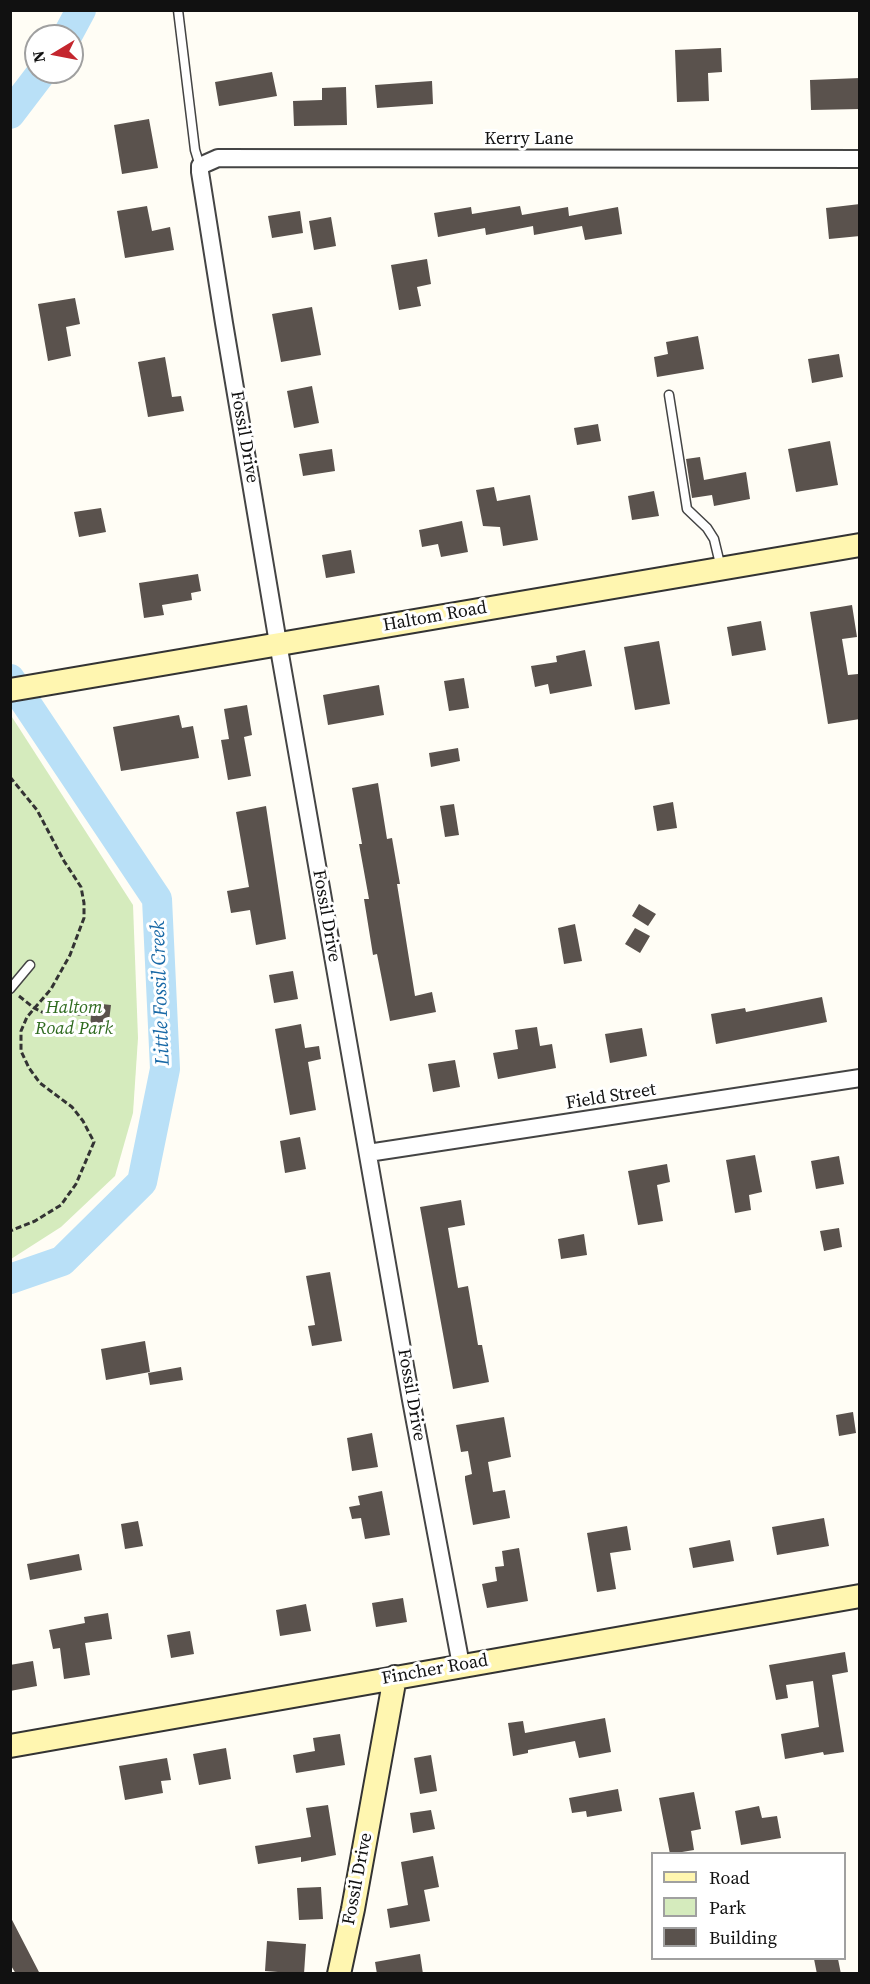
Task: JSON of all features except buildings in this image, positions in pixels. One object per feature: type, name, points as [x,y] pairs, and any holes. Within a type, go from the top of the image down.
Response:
[{"type":"street","name":"Kerry Lane","points":[[200,166],[218,158],[860,159]]},
{"type":"street","name":"Fossil Drive","points":[[200,166],[278,643],[461,1665]]},
{"type":"street","name":"Haltom Road","points":[[10,690],[860,545]]},
{"type":"street","name":"Field Street","points":[[368,1154],[860,1078]]},
{"type":"street","name":"Fincher Road","points":[[10,1746],[860,1596]]},
{"type":"street","name":"Fossil Drive","points":[[339,1974],[395,1677]]},
{"type":"lane","points":[[178,10],[195,150],[200,166]]},
{"type":"lane","points":[[669,395],[687,509],[707,528],[714,539],[721,568]]},
{"type":"lane","points":[[11,989],[30,965]]},
{"type":"path","points":[[10,777],[37,810],[64,861],[81,887],[84,903],[84,918],[70,955],[51,989],[27,1017],[21,1031],[21,1051],[29,1068],[40,1083],[72,1107],[94,1142],[76,1184],[61,1205],[34,1221],[10,1231]]},
{"type":"path","points":[[11,989],[34,1008],[46,1014],[91,1014]]},
{"type":"green space","name":"Haltom Road Park","points":[[10,714],[133,905],[138,1038],[133,1113],[115,1176],[61,1227],[11,1259]]},
{"type":"waterway","name":"Little Fossil Creek","points":[[73,24],[81,10]]},
{"type":"waterway","name":"Little Fossil Creek","points":[[10,114],[33,84]]},
{"type":"waterway","name":"Little Fossil Creek","points":[[10,679],[157,899],[165,1069],[142,1182],[62,1261],[10,1279]]}]
